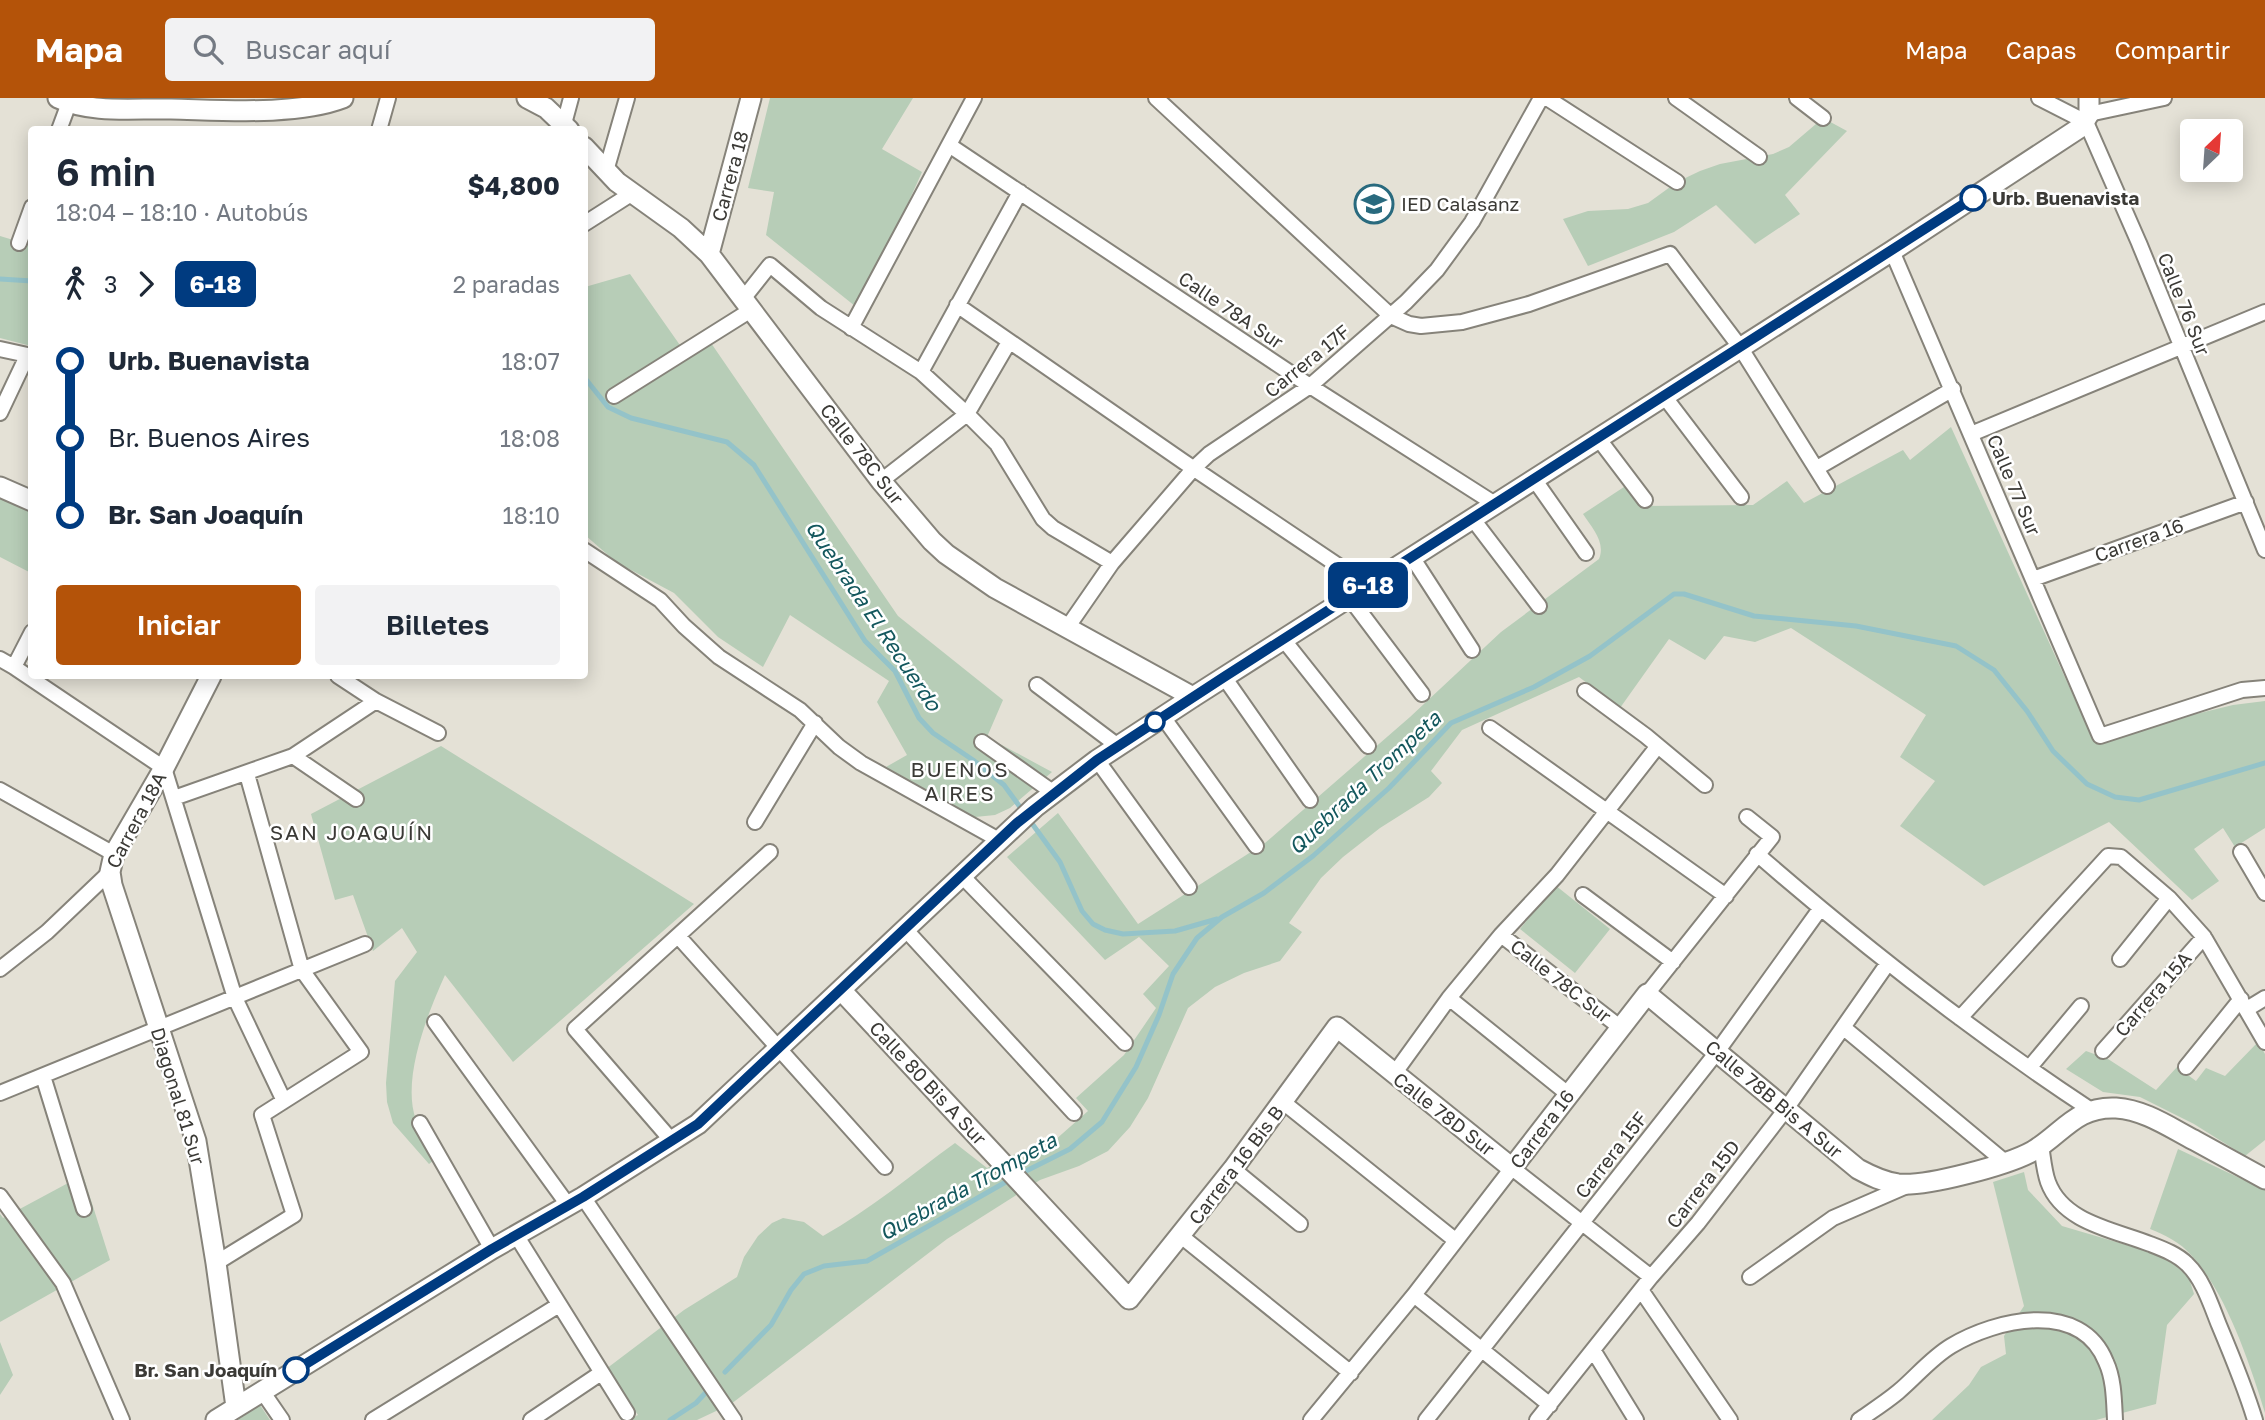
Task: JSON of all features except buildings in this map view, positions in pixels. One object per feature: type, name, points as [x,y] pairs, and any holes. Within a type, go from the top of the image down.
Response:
[{"type":"street","points":[[60,126],[64,100],[96,107],[222,104],[303,108],[343,98]]},
{"type":"street","points":[[380,126],[388,98]]},
{"type":"street","points":[[527,98],[546,108],[565,126]]},
{"type":"street","points":[[566,126],[571,98]]},
{"type":"street","points":[[606,171],[627,98]]},
{"type":"street","name":"Carrera 18","points":[[709,254],[751,98]]},
{"type":"street","points":[[850,328],[974,98]]},
{"type":"street","points":[[1156,98],[1391,316],[1409,324],[1421,326],[1462,322],[1529,303],[1671,254],[1740,347],[1827,486]]},
{"type":"street","name":"Carrera 17F","points":[[1067,628],[1112,563],[1194,468],[1209,454],[1310,386],[1391,316],[1437,270],[1465,233],[1541,98]]},
{"type":"street","points":[[1547,98],[1677,183]]},
{"type":"street","points":[[1676,98],[1759,157]]},
{"type":"street","points":[[1797,98],[1823,118]]},
{"type":"street","points":[[2039,98],[2088,111],[2164,98]]},
{"type":"street","points":[[215,1420],[492,1249],[575,1201],[672,1141],[713,1112],[1017,823],[1097,760],[1892,251],[2088,111]]},
{"type":"street","name":"Calle 76 Sur","points":[[2088,111],[2265,550]]},
{"type":"street","name":"Calle 78A Sur","points":[[948,145],[1310,386],[1495,504]]},
{"type":"street","name":"Calle 78C Sur","points":[[588,151],[631,194],[681,228],[709,254],[881,481],[932,541],[959,565],[995,588],[1193,697]]},
{"type":"street","points":[[921,372],[1020,192]]},
{"type":"street","points":[[588,221],[631,194]]},
{"type":"street","points":[[19,243],[28,218]]},
{"type":"street","name":"Calle 77 Sur","points":[[1892,251],[2100,736],[2242,690],[2265,688]]},
{"type":"street","points":[[614,396],[747,305],[770,265],[821,308],[921,372],[996,444],[1043,519],[1053,528],[1112,563]]},
{"type":"street","points":[[957,305],[1367,585]]},
{"type":"street","points":[[1971,434],[2265,312]]},
{"type":"street","points":[[881,481],[967,414],[1009,342]]},
{"type":"street","points":[[0,349],[28,356]]},
{"type":"street","points":[[0,413],[28,358]]},
{"type":"street","points":[[1817,468],[1953,389]]},
{"type":"street","points":[[1664,396],[1741,497]]},
{"type":"street","points":[[1598,438],[1645,500]]},
{"type":"street","points":[[1534,479],[1586,553]]},
{"type":"street","points":[[0,487],[28,499]]},
{"type":"street","name":"Carrera 16","points":[[2033,579],[2245,502]]},
{"type":"street","points":[[1472,518],[1539,606]]},
{"type":"street","points":[[588,553],[660,600],[692,635],[719,657],[774,692],[861,763],[999,840]]},
{"type":"street","points":[[1412,557],[1472,650]]},
{"type":"street","points":[[1349,597],[1422,694]]},
{"type":"street","points":[[1283,639],[1368,746]]},
{"type":"street","points":[[14,667],[28,640]]},
{"type":"street","points":[[0,659],[28,676]]},
{"type":"street","points":[[1224,677],[1310,800]]},
{"type":"street","points":[[32,679],[164,768],[235,998],[284,1101]]},
{"type":"street","name":"Carrera 18A","points":[[0,969],[47,932],[112,863],[209,679]]},
{"type":"street","points":[[343,679],[376,701],[438,733]]},
{"type":"street","points":[[1037,685],[1118,746]]},
{"type":"street","points":[[1586,691],[1705,785]]},
{"type":"street","points":[[174,798],[293,756],[376,701]]},
{"type":"street","points":[[1163,717],[1256,846]]},
{"type":"street","points":[[755,822],[815,723]]},
{"type":"street","points":[[1490,728],[1726,896]]},
{"type":"street","points":[[982,742],[1054,793]]},
{"type":"street","points":[[1394,1074],[1449,998],[1501,935],[1557,875],[1657,747]]},
{"type":"street","points":[[293,756],[356,799]]},
{"type":"street","points":[[1097,760],[1189,887]]},
{"type":"street","points":[[216,1263],[294,1215],[262,1115],[361,1052],[302,970],[247,774]]},
{"type":"street","points":[[0,790],[112,863]]},
{"type":"street","name":"Carrera 16","points":[[1311,1420],[1414,1295],[1568,1094],[1772,837],[1747,817]]},
{"type":"street","points":[[672,1141],[575,1029],[770,852]]},
{"type":"street","points":[[2241,852],[2265,893]]},
{"type":"street","points":[[1756,854],[1888,963],[1960,1018],[2091,1110]]},
{"type":"street","points":[[1960,1018],[2108,856],[2121,857],[2169,898],[2204,937],[2265,1042]]},
{"type":"street","name":"Diagonal 81 Sur","points":[[112,863],[112,885],[196,1141],[236,1407]]},
{"type":"street","points":[[962,876],[1125,1043]]},
{"type":"street","points":[[1583,895],[1673,962]]},
{"type":"street","points":[[2120,959],[2169,898]]},
{"type":"street","name":"Carrera 15F","points":[[1426,1420],[1717,1052],[1820,909]]},
{"type":"street","points":[[905,929],[1074,1113]]},
{"type":"street","name":"Calle 78C Sur","points":[[1501,935],[1621,1028]]},
{"type":"street","points":[[678,936],[885,1167]]},
{"type":"street","name":"Carrera 15A","points":[[2103,1051],[2204,937]]},
{"type":"street","points":[[0,1093],[365,944]]},
{"type":"street","name":"Carrera 15D","points":[[1537,1420],[1651,1277],[1698,1223],[1786,1109],[1888,963]]},
{"type":"street","name":"Calle 80 Bis A Sur","points":[[841,990],[1129,1299]]},
{"type":"street","name":"Calle 78B Bis A Sur","points":[[1647,994],[1858,1169],[1885,1182],[1910,1185]]},
{"type":"street","points":[[1449,998],[1568,1094]]},
{"type":"street","points":[[2186,1067],[2244,1004],[2265,998]]},
{"type":"street","points":[[2030,1067],[2081,1006]]},
{"type":"street","points":[[435,1022],[575,1201],[734,1420]]},
{"type":"street","name":"Calle 78D Sur","points":[[1337,1027],[1651,1277]]},
{"type":"street","name":"Carrera 16 Bis B","points":[[1129,1299],[1233,1169],[1337,1027]]},
{"type":"street","points":[[1844,1028],[2005,1163]]},
{"type":"street","points":[[43,1076],[84,1209]]},
{"type":"street","points":[[1283,1102],[1455,1240]]},
{"type":"street","points":[[1750,1277],[1833,1218],[1910,1185],[2019,1158],[2091,1110],[2114,1108],[2147,1115],[2265,1179]]},
{"type":"street","points":[[421,1123],[492,1249]]},
{"type":"street","points":[[2041,1145],[2048,1182],[2057,1197],[2070,1210],[2088,1222],[2176,1255],[2189,1265],[2215,1315],[2246,1389],[2255,1420]]},
{"type":"street","points":[[1233,1169],[1300,1224]]},
{"type":"street","points":[[0,1196],[63,1283],[122,1420]]},
{"type":"street","points":[[516,1236],[627,1413]]},
{"type":"street","points":[[1181,1236],[1351,1373]]},
{"type":"street","points":[[1641,1290],[1730,1420]]},
{"type":"street","points":[[1414,1295],[1550,1405]]},
{"type":"street","points":[[373,1420],[559,1305]]},
{"type":"street","points":[[1859,1420],[1897,1393],[1935,1357],[1950,1347],[2000,1325],[2054,1320],[2076,1327],[2101,1350],[2110,1371],[2115,1420]]},
{"type":"street","points":[[1593,1350],[1636,1420]]},
{"type":"street","points":[[531,1420],[601,1373]]},
{"type":"street","points":[[262,1391],[282,1420]]},
{"type":"green space","points":[[770,98],[913,98],[882,149],[922,172],[860,310],[766,235],[774,192],[748,188]]},
{"type":"green space","points":[[1823,118],[1847,131],[1785,195],[1800,214],[1755,244],[1716,205],[1674,232],[1588,266],[1563,219],[1588,211],[1628,209],[1648,203],[1677,182],[1700,171],[1720,164],[1773,154],[1789,147]]},
{"type":"green space","points":[[0,236],[28,244],[28,345],[0,338]]},
{"type":"green space","points":[[630,274],[689,358],[711,343],[898,616],[1003,700],[987,737],[1052,772],[1010,808],[995,815],[975,817],[886,767],[907,755],[877,702],[889,681],[790,615],[763,667],[718,637],[674,593],[616,562],[588,538],[588,286]]},
{"type":"green space","points":[[1951,427],[2093,739],[2233,705],[2265,701],[2265,828],[2235,847],[2223,828],[2194,849],[2219,881],[2192,900],[2109,822],[1984,886],[1900,826],[1935,781],[1900,757],[1926,715],[1791,628],[1755,642],[1724,636],[1705,660],[1669,639],[1620,708],[1579,677],[1462,730],[1431,771],[1442,783],[1429,797],[1380,828],[1321,878],[1289,923],[1302,932],[1280,961],[1244,973],[1215,987],[1188,1008],[1148,1098],[1130,1127],[1108,1151],[1079,1166],[1040,1180],[947,1239],[731,1404],[697,1420],[627,1420],[638,1415],[606,1369],[684,1310],[737,1277],[744,1257],[758,1236],[772,1223],[783,1218],[804,1222],[823,1236],[874,1203],[955,1143],[987,1168],[1013,1155],[1054,1141],[1088,1111],[1076,1098],[1124,1055],[1156,1008],[1143,994],[1169,966],[1139,937],[1105,960],[1007,857],[1058,813],[1138,924],[1265,843],[1410,717],[1501,632],[1599,559],[1599,541],[1583,514],[1627,485],[1644,506],[1753,505],[1787,481],[1804,503],[1903,450],[1910,460]]},
{"type":"green space","points":[[0,494],[28,508],[28,571],[0,557]]},
{"type":"green space","points":[[441,746],[694,904],[513,1062],[445,975],[424,1027],[412,1085],[412,1104],[416,1120],[437,1158],[429,1164],[393,1123],[387,1102],[386,1083],[395,981],[417,952],[402,928],[373,951],[353,895],[335,900],[311,814]]},
{"type":"green space","points":[[1555,885],[1610,929],[1575,973],[1520,929]]},
{"type":"green space","points":[[2258,1042],[2265,1054],[2265,1140],[2245,1156],[2194,1124],[2140,1097],[2103,1092],[2066,1069],[2086,1051],[2108,1059],[2156,1090],[2177,1067],[2196,1081],[2206,1068],[2225,1076]]},
{"type":"green space","points":[[2178,1149],[2265,1190],[2265,1413],[2236,1330],[2204,1270],[2187,1250],[2172,1239],[2150,1229]]},
{"type":"green space","points":[[2024,1172],[2028,1190],[2062,1226],[2157,1254],[2174,1264],[2189,1278],[2194,1294],[2167,1325],[2156,1404],[2096,1420],[1932,1420],[1969,1385],[1981,1367],[2006,1354],[2004,1336],[2024,1306],[1993,1182]]},
{"type":"green space","points":[[83,1175],[110,1260],[0,1322],[0,1214],[3,1218]]},
{"type":"green space","points":[[0,1342],[13,1375],[0,1395]]},
{"type":"green space","points":[[260,1405],[270,1420],[238,1420]]},
{"type":"waterway","name":"Quebrada El Recuerdo","points":[[0,279],[28,281]]},
{"type":"waterway","name":"Quebrada El Recuerdo","points":[[588,382],[608,407],[631,418],[727,442],[754,465],[865,641],[895,671],[919,718],[933,733],[1004,785],[1060,862],[1082,911],[1093,924],[1123,934],[1175,931],[1217,919]]},
{"type":"waterway","name":"Quebrada Trompeta","points":[[1020,1174],[1070,1149],[1102,1122],[1136,1067],[1159,1015],[1173,974],[1197,938],[1222,917],[1264,893],[1313,856],[1389,788],[1451,723],[1534,687],[1590,656],[1674,594],[1684,594],[1754,616],[1856,626],[1956,646],[1994,670],[2027,711],[2053,751],[2087,784],[2115,797],[2139,800],[2265,763]]},
{"type":"waterway","name":"Quebrada Trompeta","points":[[725,1372],[771,1325],[791,1290],[804,1274],[824,1266],[867,1261],[1011,1179]]},
{"type":"waterway","name":"Quebrada Trompeta","points":[[670,1420],[696,1403],[709,1389]]},
{"type":"bus line","name":"6-18","points":[[296,1370],[492,1249],[583,1197],[698,1124],[1017,823],[1097,760],[1973,198]]},
{"type":"place","name":"Urb. Buenavista","points":[[1973,198]]},
{"type":"place","name":"IED Calasanz","points":[[1374,204]]},
{"type":"place","name":"Br. San Joaquín","points":[[296,1370]]},
{"type":"district","name":"BUENOS AIRES","points":[[960,782]]},
{"type":"district","name":"SAN JOAQUÍN","points":[[352,833]]}]
